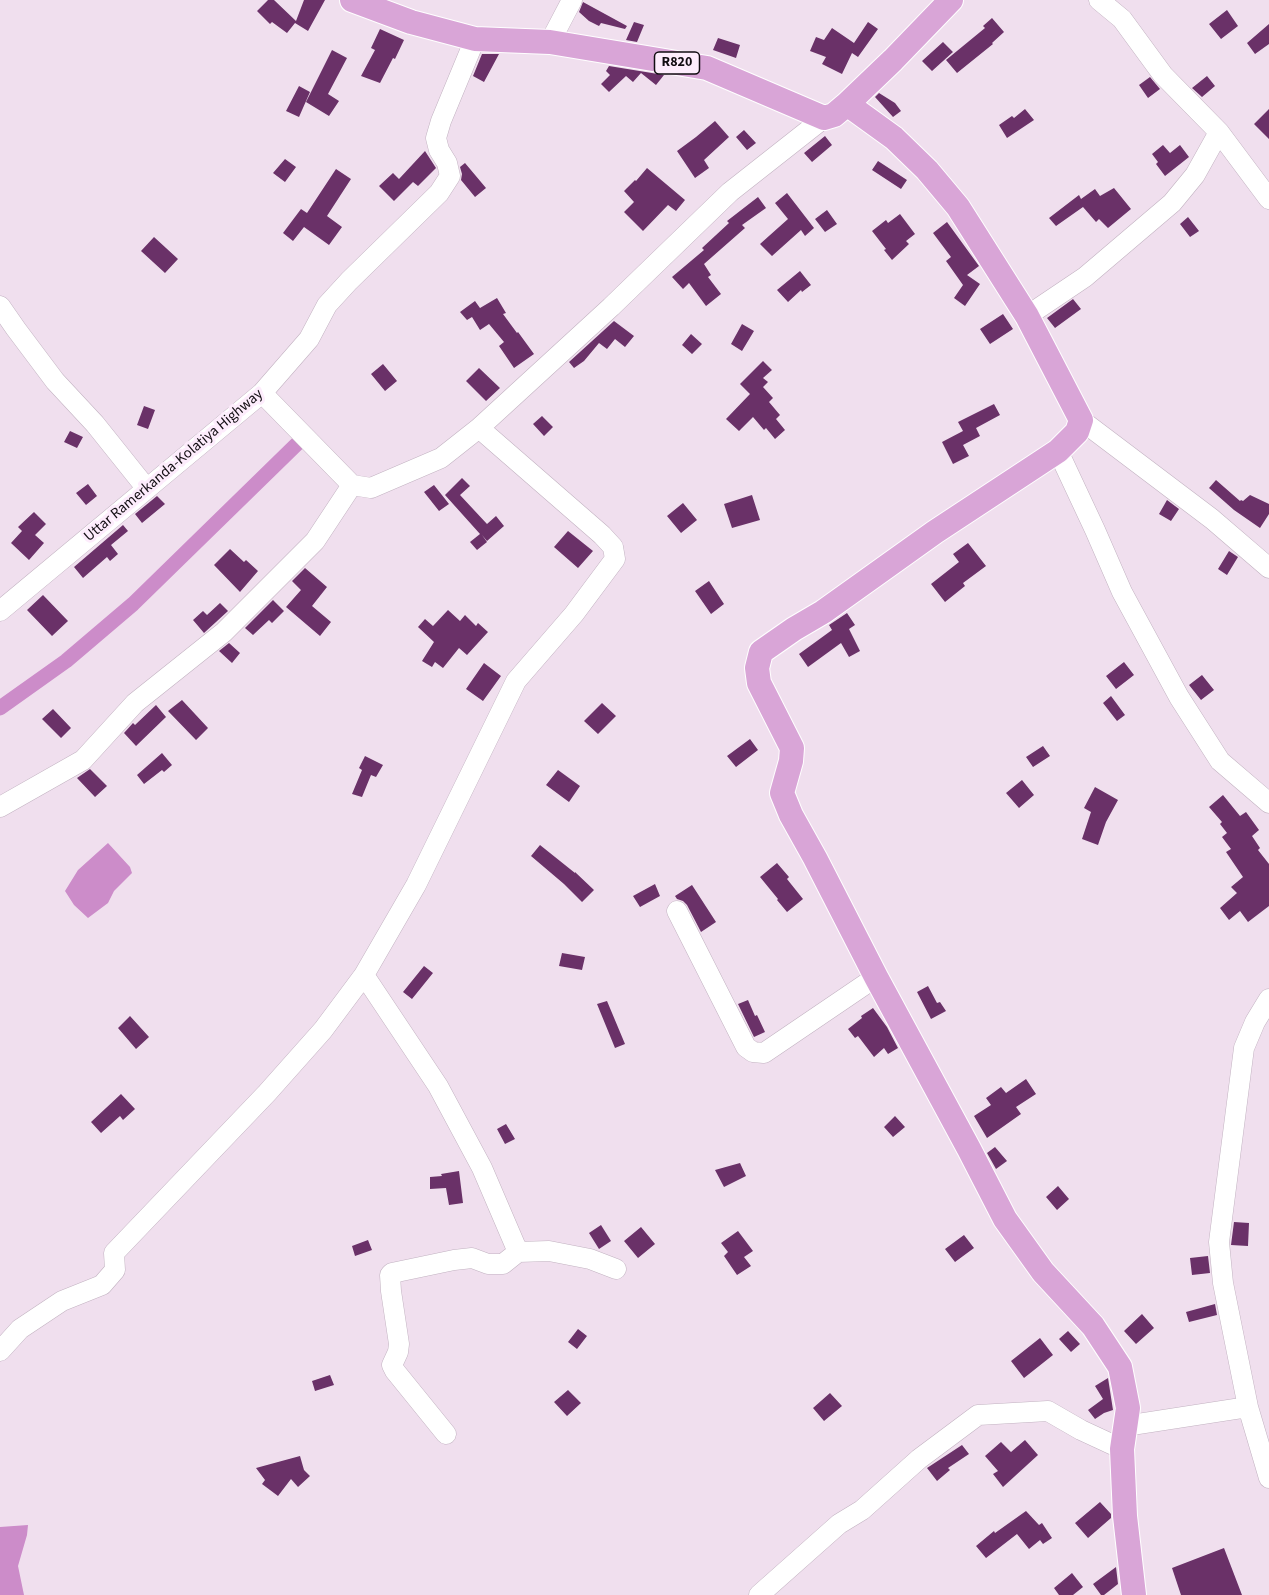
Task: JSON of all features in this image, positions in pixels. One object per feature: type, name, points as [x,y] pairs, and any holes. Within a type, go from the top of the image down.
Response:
[{"type":"main road","name":"R820","points":[[352,0],[411,22],[476,39],[550,42],[707,68],[824,118]]},
{"type":"main road","points":[[824,118],[834,115],[847,104],[951,0]]},
{"type":"main road","points":[[847,104],[894,138],[927,170],[958,207],[1027,316],[1081,420],[1077,432],[1058,451],[935,532],[823,612],[761,652],[757,668],[759,682],[792,748],[791,761],[782,793],[791,815],[1005,1219],[1043,1272],[1093,1326],[1120,1366],[1128,1408],[1124,1437],[1125,1516],[1134,1595]]},
{"type":"street","points":[[550,42],[572,0]]},
{"type":"street","points":[[1099,0],[1122,19],[1163,75],[1219,132],[1269,199]]},
{"type":"street","name":"Uttar Ramerkanda-Kolatiya Highway","points":[[0,611],[262,393],[309,339],[327,305],[440,193],[450,176],[436,138],[476,39]]},
{"type":"street","points":[[262,393],[352,485],[371,488],[441,458],[480,428],[611,307],[730,192],[824,118]]},
{"type":"street","points":[[1027,316],[1085,277],[1157,218],[1196,175],[1219,132]]},
{"type":"street","points":[[0,306],[55,381],[95,424],[147,489]]},
{"type":"street","points":[[1081,420],[1212,519],[1269,568]]},
{"type":"street","points":[[0,1351],[20,1329],[62,1301],[102,1285],[115,1270],[114,1253],[267,1093],[323,1030],[364,975],[416,885],[516,681],[574,614],[615,559],[613,548],[602,534],[480,428]]},
{"type":"street","points":[[1058,451],[1122,592],[1179,697],[1221,761],[1269,804]]},
{"type":"street","points":[[0,807],[82,760],[135,702],[224,632],[315,541],[352,485]]},
{"type":"street","points":[[677,911],[746,1047],[753,1052],[764,1053],[876,976]]},
{"type":"street","points":[[364,975],[438,1086],[482,1168],[518,1252]]},
{"type":"street","points":[[1269,999],[1255,1022],[1244,1048],[1219,1242],[1225,1294],[1248,1407],[1269,1478]]},
{"type":"street","points":[[446,1434],[392,1365],[399,1344],[390,1275],[396,1271],[472,1258],[488,1264],[503,1264],[518,1252],[549,1251],[590,1258],[616,1269]]},
{"type":"street","points":[[759,1595],[839,1524],[862,1510],[919,1459],[978,1415],[1048,1411],[1082,1430],[1124,1437],[1248,1407]]},
{"type":"shaded area","points":[[108,843],[130,867],[132,873],[114,891],[108,903],[88,918],[74,905],[65,891],[78,870]]},
{"type":"shaded area","points":[[28,1525],[18,1566],[24,1595],[0,1595],[0,1527]]},
{"type":"building","points":[[268,0],[274,0],[296,21],[304,0],[325,0],[308,31],[295,23],[287,33],[272,22],[270,24],[257,11]]},
{"type":"building","points":[[583,2],[627,26],[625,29],[601,23],[599,26],[589,21],[579,12]]},
{"type":"building","points":[[1227,10],[1238,26],[1221,39],[1209,24]]},
{"type":"building","points":[[992,18],[1004,32],[993,44],[957,73],[946,60],[985,28],[983,26]]},
{"type":"building","points":[[634,22],[644,25],[637,42],[626,40]]},
{"type":"building","points":[[868,22],[878,29],[858,57],[852,53],[842,74],[822,64],[826,57],[810,51],[816,37],[824,40],[832,28],[854,43]]},
{"type":"building","points":[[1269,24],[1269,44],[1255,54],[1247,43]]},
{"type":"building","points":[[380,29],[404,40],[380,83],[361,76],[375,50],[371,48]]},
{"type":"building","points":[[718,38],[740,45],[736,58],[713,50]]},
{"type":"building","points":[[943,42],[953,52],[932,71],[922,61]]},
{"type":"building","points":[[332,50],[347,58],[328,94],[339,101],[329,116],[306,102]]},
{"type":"building","points":[[482,54],[499,54],[484,82],[473,76]]},
{"type":"building","points":[[609,66],[664,75],[656,85],[641,73],[633,82],[626,76],[609,92],[601,84],[610,75],[606,71]]},
{"type":"building","points":[[1207,76],[1215,86],[1202,97],[1192,88]]},
{"type":"building","points":[[1150,77],[1160,89],[1148,98],[1139,85]]},
{"type":"building","points":[[299,86],[310,92],[299,117],[286,111]]},
{"type":"building","points":[[879,93],[895,103],[901,111],[893,117],[875,97]]},
{"type":"building","points":[[1025,109],[1034,120],[1007,138],[999,125],[1012,116],[1014,118]]},
{"type":"building","points":[[1269,109],[1269,139],[1254,124]]},
{"type":"building","points":[[715,121],[729,137],[704,160],[709,168],[695,178],[677,151]]},
{"type":"building","points":[[744,130],[756,143],[747,150],[736,137]]},
{"type":"building","points":[[825,136],[832,145],[812,162],[804,153]]},
{"type":"building","points":[[1163,145],[1170,153],[1180,145],[1189,157],[1165,176],[1152,154]]},
{"type":"building","points":[[425,151],[436,168],[418,186],[413,182],[394,201],[379,186],[393,173],[399,179]]},
{"type":"building","points":[[285,159],[296,167],[285,182],[273,173]]},
{"type":"building","points":[[878,161],[907,180],[901,189],[872,170]]},
{"type":"building","points":[[465,163],[486,188],[475,197],[461,180],[460,167]]},
{"type":"building","points":[[647,168],[685,200],[676,211],[668,205],[643,231],[624,212],[634,202],[624,191]]},
{"type":"building","points":[[336,169],[351,179],[327,216],[342,227],[329,245],[304,227],[293,241],[283,233],[301,209],[307,213]]},
{"type":"building","points":[[1114,188],[1131,209],[1108,228],[1099,219],[1096,222],[1083,207],[1056,226],[1049,218],[1079,195],[1081,199],[1095,189],[1100,196]]},
{"type":"building","points":[[787,193],[814,228],[805,236],[801,230],[772,256],[760,244],[788,219],[775,203]]},
{"type":"building","points":[[758,197],[766,208],[742,225],[745,228],[704,264],[711,275],[708,277],[721,294],[706,306],[689,283],[683,289],[672,277],[704,250],[702,248],[729,223],[727,221]]},
{"type":"building","points":[[827,210],[837,224],[825,232],[815,219]]},
{"type":"building","points":[[900,214],[915,234],[906,241],[909,244],[892,260],[872,231],[886,220],[888,223]]},
{"type":"building","points":[[1188,217],[1199,231],[1190,237],[1180,224]]},
{"type":"building","points":[[947,222],[979,266],[967,275],[980,284],[965,306],[954,298],[963,285],[946,261],[951,257],[933,233]]},
{"type":"building","points":[[154,237],[178,259],[165,273],[141,251]]},
{"type":"building","points":[[800,271],[811,285],[802,292],[801,290],[788,302],[777,290]]},
{"type":"building","points":[[497,298],[506,313],[503,314],[534,354],[514,368],[499,346],[504,342],[489,324],[480,330],[472,317],[467,320],[460,312],[475,301],[480,308]]},
{"type":"building","points":[[1073,299],[1081,309],[1055,328],[1047,318]]},
{"type":"building","points":[[1003,314],[1013,329],[990,344],[980,329]]},
{"type":"building","points":[[614,321],[634,336],[625,347],[615,339],[607,349],[599,343],[584,361],[574,368],[569,362]]},
{"type":"building","points":[[742,324],[754,331],[742,351],[731,344]]},
{"type":"building","points":[[691,334],[702,344],[692,354],[682,345]]},
{"type":"building","points":[[763,361],[772,370],[763,378],[768,382],[763,387],[773,398],[769,402],[780,415],[776,419],[785,430],[775,439],[753,417],[739,431],[726,419],[750,394],[740,384]]},
{"type":"building","points":[[383,364],[397,381],[385,391],[371,374]]},
{"type":"building","points":[[479,368],[500,388],[486,401],[466,381]]},
{"type":"building","points":[[994,404],[1000,415],[976,428],[980,436],[963,445],[969,456],[953,464],[942,442],[963,431],[958,422]]},
{"type":"building","points":[[144,406],[155,410],[148,429],[137,425]]},
{"type":"building","points":[[542,416],[553,427],[544,436],[533,424]]},
{"type":"building","points":[[70,431],[83,437],[77,448],[64,442]]},
{"type":"building","points":[[462,478],[470,486],[460,495],[487,524],[496,516],[504,526],[487,541],[482,535],[487,542],[477,550],[470,542],[480,534],[445,495]]},
{"type":"building","points":[[1216,480],[1240,501],[1250,495],[1269,504],[1269,514],[1260,528],[1234,510],[1209,488]]},
{"type":"building","points":[[88,484],[97,496],[86,505],[76,493]]},
{"type":"building","points":[[434,485],[449,504],[439,511],[424,492]]},
{"type":"building","points":[[752,495],[760,520],[732,528],[724,504]]},
{"type":"building","points":[[157,496],[165,504],[142,523],[135,514]]},
{"type":"building","points":[[1167,500],[1179,509],[1171,521],[1159,514]]},
{"type":"building","points":[[683,503],[697,520],[681,533],[667,516]]},
{"type":"building","points":[[34,512],[46,524],[35,535],[44,543],[29,560],[11,543],[22,531],[18,527]]},
{"type":"building","points":[[123,525],[128,531],[111,545],[118,554],[110,561],[107,557],[83,578],[74,567]]},
{"type":"building","points":[[568,531],[593,551],[578,568],[554,547]]},
{"type":"building","points":[[968,543],[986,566],[963,583],[965,586],[945,602],[931,584],[959,562],[953,554]]},
{"type":"building","points":[[230,549],[258,571],[240,592],[214,565]]},
{"type":"building","points":[[1229,551],[1238,557],[1227,575],[1218,569]]},
{"type":"building","points":[[305,568],[327,587],[312,606],[331,622],[320,636],[286,607],[301,590],[292,581]]},
{"type":"building","points":[[709,581],[724,604],[711,614],[695,591]]},
{"type":"building","points":[[43,595],[68,621],[52,636],[27,610]]},
{"type":"building","points":[[273,600],[284,611],[272,623],[269,620],[253,635],[245,628]]},
{"type":"building","points":[[220,603],[228,611],[204,633],[193,620],[203,611],[207,615]]},
{"type":"building","points":[[448,610],[460,621],[465,615],[476,626],[478,623],[488,632],[467,655],[459,648],[443,668],[435,662],[432,667],[422,661],[434,642],[418,627],[425,619],[433,626]]},
{"type":"building","points":[[847,613],[855,625],[849,629],[860,651],[849,657],[841,643],[808,667],[799,654],[832,630],[829,625]]},
{"type":"building","points":[[229,643],[240,653],[232,663],[219,651]]},
{"type":"building","points":[[1124,662],[1134,675],[1116,689],[1106,676]]},
{"type":"building","points":[[484,663],[501,676],[483,701],[466,689]]},
{"type":"building","points":[[1202,675],[1214,690],[1201,700],[1189,685]]},
{"type":"building","points":[[1111,696],[1125,715],[1117,721],[1103,703]]},
{"type":"building","points":[[182,700],[208,728],[196,740],[168,711]]},
{"type":"building","points":[[602,703],[616,716],[598,734],[584,721]]},
{"type":"building","points":[[156,705],[166,717],[136,746],[124,733]]},
{"type":"building","points":[[53,709],[71,728],[61,738],[42,719]]},
{"type":"building","points":[[750,739],[758,750],[736,767],[727,756]]},
{"type":"building","points":[[1043,746],[1050,756],[1033,767],[1026,757]]},
{"type":"building","points":[[162,753],[172,765],[144,784],[137,775]]},
{"type":"building","points":[[365,756],[383,765],[376,777],[371,775],[362,797],[352,794]]},
{"type":"building","points":[[90,769],[107,786],[95,797],[77,778]]},
{"type":"building","points":[[558,770],[580,786],[569,802],[546,785]]},
{"type":"building","points":[[1022,780],[1034,795],[1019,808],[1006,793]]},
{"type":"building","points":[[1095,787],[1118,800],[1106,822],[1098,845],[1082,839],[1091,812],[1084,808]]},
{"type":"building","points":[[1223,795],[1240,816],[1246,812],[1259,830],[1252,836],[1260,848],[1258,850],[1269,864],[1269,906],[1248,922],[1240,911],[1229,920],[1220,908],[1237,893],[1231,887],[1243,877],[1226,852],[1231,849],[1222,837],[1227,833],[1220,824],[1222,822],[1209,807]]},
{"type":"building","points":[[540,845],[594,890],[582,902],[531,856]]},
{"type":"building","points":[[777,863],[803,899],[787,912],[760,877]]},
{"type":"building","points":[[655,884],[660,896],[640,907],[633,896]]},
{"type":"building","points":[[692,885],[716,922],[701,932],[687,905],[675,896]]},
{"type":"building","points":[[562,953],[585,957],[582,970],[559,966]]},
{"type":"building","points":[[424,966],[433,973],[412,999],[403,992]]},
{"type":"building","points":[[928,986],[937,1003],[940,1002],[946,1011],[931,1019],[917,992]]},
{"type":"building","points":[[748,1000],[765,1032],[754,1037],[738,1004]]},
{"type":"building","points":[[607,1001],[625,1044],[615,1048],[597,1004]]},
{"type":"building","points":[[873,1008],[887,1027],[898,1048],[888,1054],[884,1048],[874,1057],[858,1036],[855,1038],[848,1029]]},
{"type":"building","points":[[130,1016],[149,1037],[136,1049],[118,1028]]},
{"type":"building","points":[[1026,1079],[1036,1094],[1016,1107],[1021,1114],[987,1138],[974,1116],[991,1105],[986,1098],[1001,1087],[1006,1093]]},
{"type":"building","points":[[121,1094],[135,1109],[123,1120],[120,1116],[101,1133],[91,1122]]},
{"type":"building","points":[[895,1116],[905,1127],[893,1137],[884,1127]]},
{"type":"building","points":[[506,1124],[515,1139],[505,1144],[497,1129]]},
{"type":"building","points":[[995,1147],[1007,1161],[996,1169],[987,1153]]},
{"type":"building","points":[[740,1163],[746,1176],[724,1187],[715,1170]]},
{"type":"building","points":[[459,1171],[463,1203],[449,1205],[446,1188],[430,1189],[430,1177]]},
{"type":"building","points":[[1058,1186],[1069,1199],[1057,1210],[1046,1197]]},
{"type":"building","points":[[1234,1222],[1249,1223],[1248,1246],[1231,1245]]},
{"type":"building","points":[[601,1225],[611,1241],[599,1249],[589,1233]]},
{"type":"building","points":[[641,1227],[655,1244],[638,1258],[624,1241]]},
{"type":"building","points":[[738,1231],[753,1251],[744,1257],[751,1266],[737,1275],[724,1256],[728,1252],[721,1243]]},
{"type":"building","points":[[964,1235],[974,1248],[955,1262],[945,1249]]},
{"type":"building","points":[[368,1240],[372,1250],[355,1256],[352,1246]]},
{"type":"building","points":[[1208,1256],[1210,1273],[1192,1275],[1190,1258]]},
{"type":"building","points":[[1215,1304],[1217,1315],[1189,1322],[1186,1312]]},
{"type":"building","points":[[1142,1314],[1154,1328],[1136,1344],[1124,1331]]},
{"type":"building","points":[[578,1329],[587,1336],[577,1349],[568,1342]]},
{"type":"building","points":[[1068,1331],[1080,1344],[1071,1352],[1059,1339]]},
{"type":"building","points":[[1040,1338],[1053,1355],[1024,1378],[1011,1361]]},
{"type":"building","points":[[330,1375],[334,1385],[315,1391],[312,1381]]},
{"type":"building","points":[[1108,1378],[1113,1410],[1095,1419],[1088,1410],[1103,1399],[1095,1386]]},
{"type":"building","points":[[568,1390],[581,1403],[567,1416],[554,1402]]},
{"type":"building","points":[[830,1393],[842,1406],[824,1421],[813,1408]]},
{"type":"building","points":[[1025,1440],[1038,1455],[1003,1487],[993,1474],[998,1471],[985,1456],[1001,1442],[1011,1452]]},
{"type":"building","points":[[962,1445],[969,1454],[948,1468],[950,1470],[937,1481],[927,1468]]},
{"type":"building","points":[[300,1456],[304,1470],[310,1476],[298,1487],[291,1479],[278,1496],[262,1484],[265,1480],[256,1468]]},
{"type":"building","points":[[1100,1502],[1111,1514],[1111,1518],[1088,1538],[1075,1523]]},
{"type":"building","points":[[1026,1511],[1039,1525],[1042,1523],[1052,1538],[1043,1544],[1040,1540],[1029,1549],[1017,1534],[986,1558],[976,1546],[994,1531],[995,1533]]},
{"type":"building","points":[[1224,1548],[1242,1595],[1181,1595],[1172,1568]]},
{"type":"building","points":[[1116,1567],[1118,1584],[1101,1595],[1093,1584]]},
{"type":"building","points":[[1072,1573],[1083,1587],[1073,1595],[1059,1595],[1054,1588]]},
{"type":"waterway","points":[[0,708],[66,661],[133,604],[302,439]]}]
